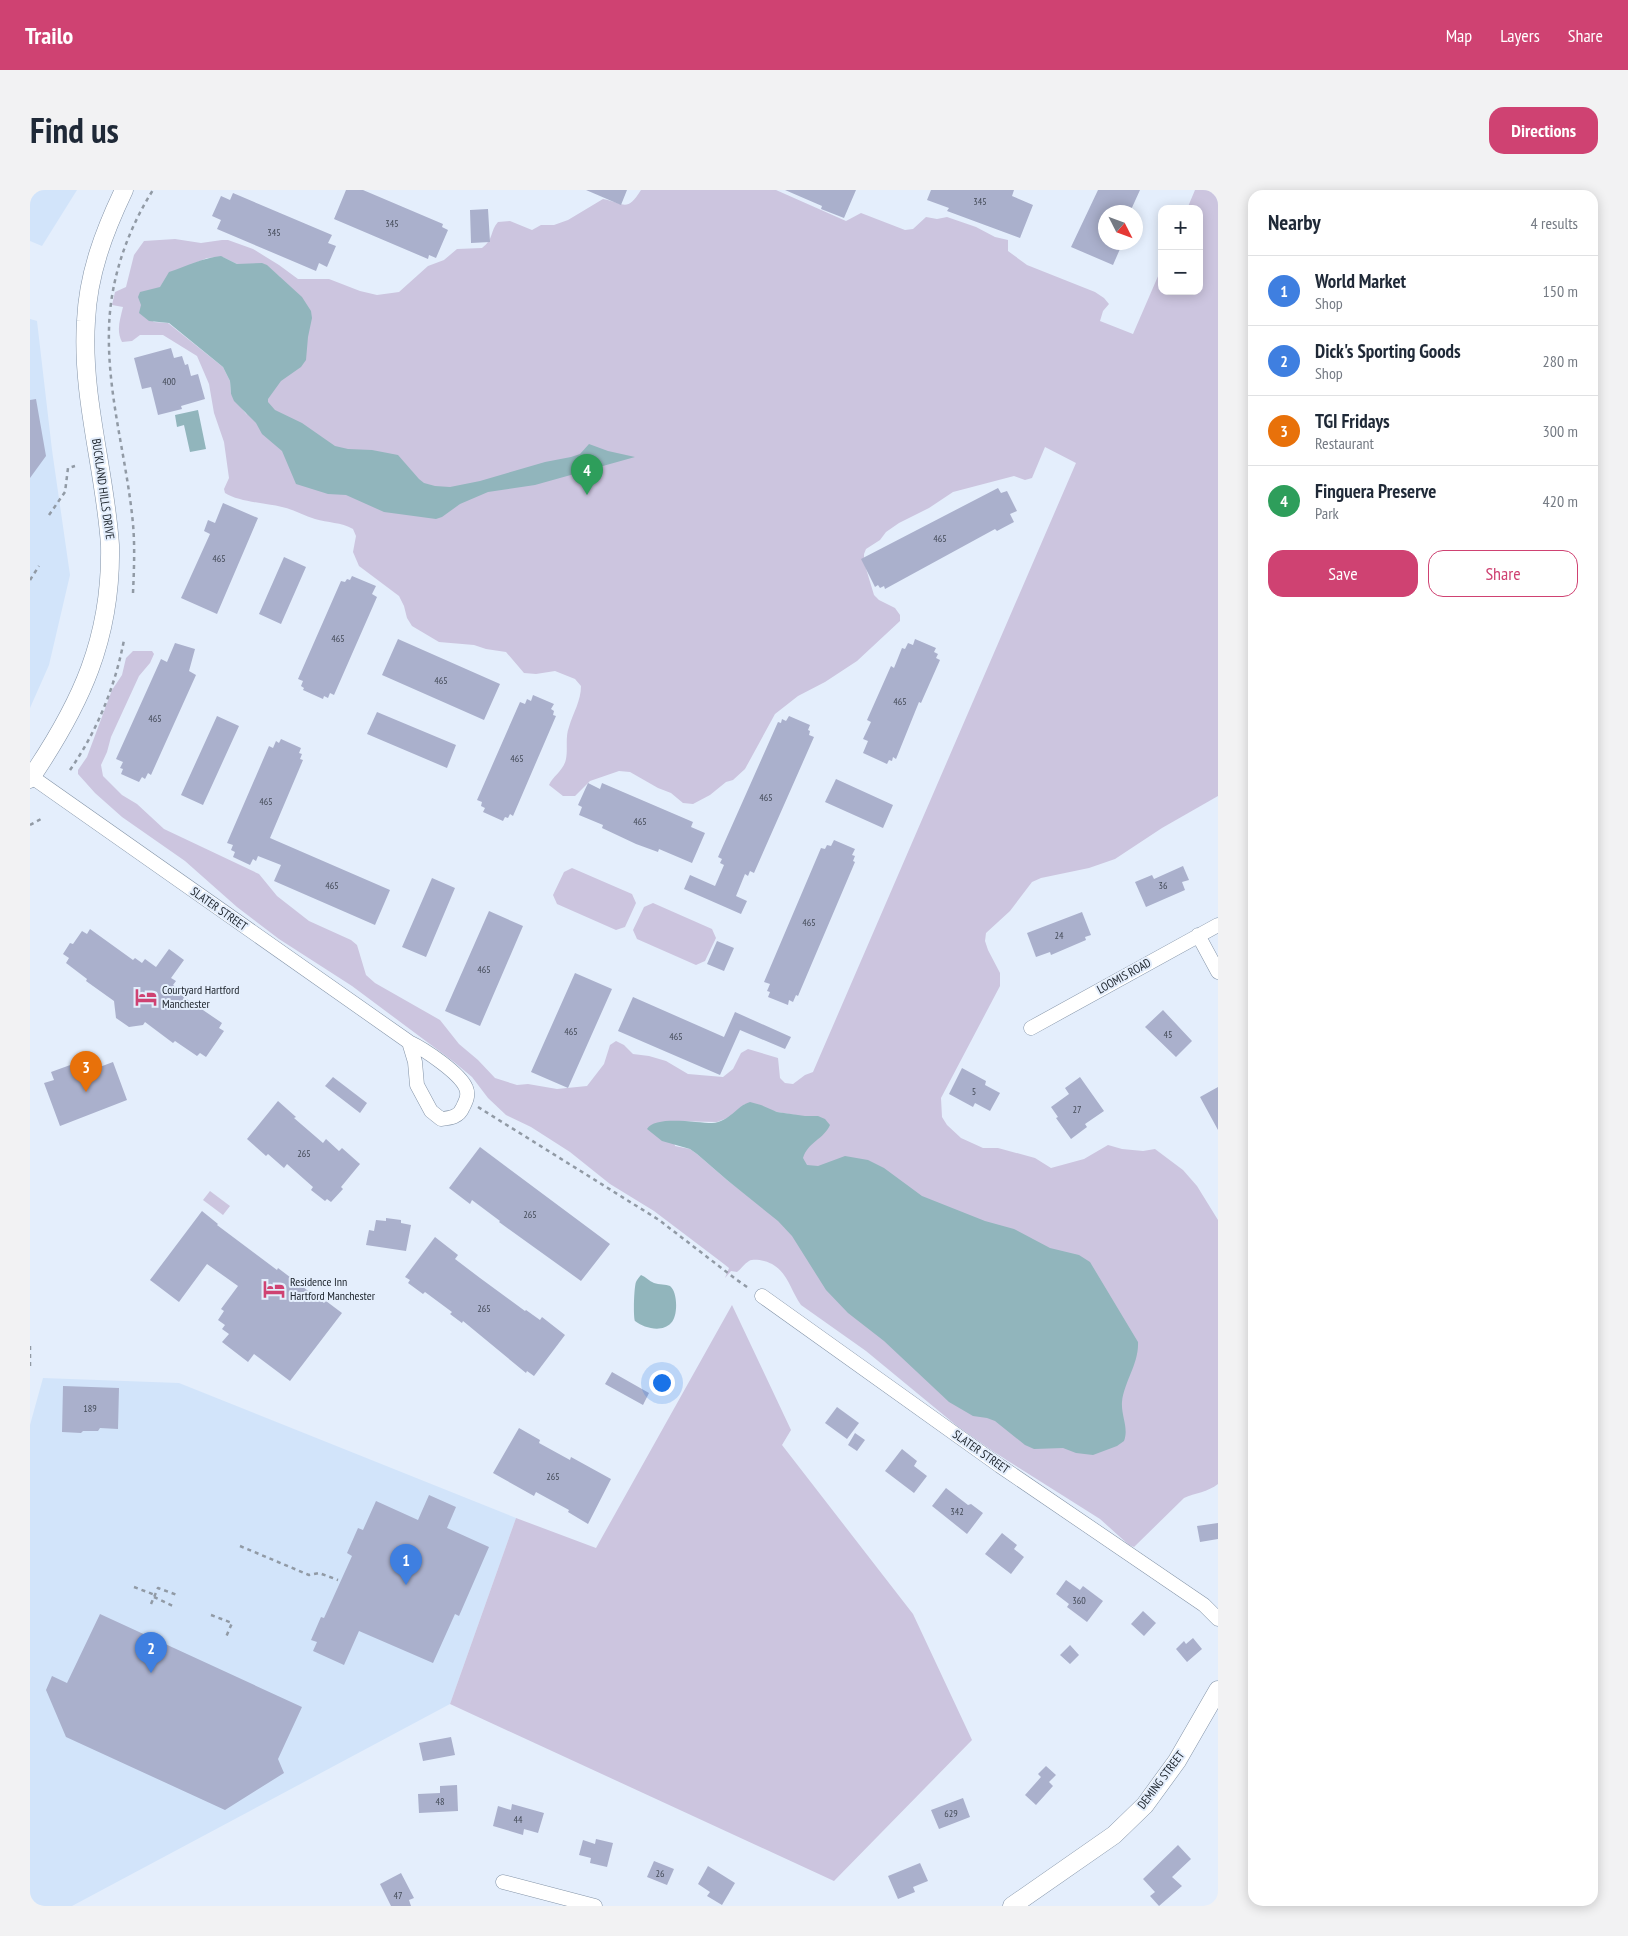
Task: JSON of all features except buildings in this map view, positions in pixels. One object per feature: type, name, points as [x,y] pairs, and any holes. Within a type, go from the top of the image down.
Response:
[{"type":"street","name":"BUCKLAND HILLS DRIVE","points":[[31,777],[58,737],[77,702],[94,658],[105,614],[110,568],[110,545],[87,374],[85,327],[94,267],[105,232],[124,190]]},
{"type":"street","name":"SLATER STREET","points":[[31,777],[409,1042],[427,1051],[462,1081],[467,1090],[467,1100]]},
{"type":"street","name":"LOOMIS ROAD","points":[[1030,1028],[1218,924]]},
{"type":"street","points":[[1198,935],[1218,972]]},
{"type":"street","points":[[409,1042],[415,1062],[417,1085],[431,1111],[441,1119],[453,1118],[462,1111],[467,1100]]},
{"type":"street","name":"SLATER STREET","points":[[762,1296],[1000,1466],[1204,1605],[1218,1619]]},
{"type":"street","points":[[1204,1605],[1218,1603]]},
{"type":"street","name":"DEMING STREET","points":[[1012,1906],[1114,1835],[1145,1805],[1177,1761],[1218,1690]]},
{"type":"street","points":[[503,1882],[595,1906]]},
{"type":"path","points":[[133,592],[133,526],[115,403],[110,360],[109,328],[113,295],[121,260],[130,235],[153,190]]},
{"type":"path","points":[[49,515],[64,492],[68,468],[75,466]]},
{"type":"path","points":[[30,580],[39,566]]},
{"type":"path","points":[[70,770],[92,735],[102,713],[118,668],[124,640]]},
{"type":"path","points":[[30,826],[41,819]]},
{"type":"path","points":[[467,1100],[659,1220],[737,1280],[762,1296]]},
{"type":"path","points":[[30,1346],[30,1366]]},
{"type":"path","points":[[240,1546],[309,1575],[319,1573],[338,1580]]},
{"type":"path","points":[[134,1587],[173,1606]]},
{"type":"path","points":[[151,1604],[158,1588],[177,1596]]},
{"type":"path","points":[[211,1615],[232,1623],[226,1637]]},
{"type":"shaded area","points":[[30,190],[77,190],[42,246],[30,241]]},
{"type":"shaded area","points":[[641,190],[776,190],[846,221],[861,213],[905,230],[913,229],[926,217],[937,219],[947,217],[976,227],[995,237],[1008,240],[1008,251],[1027,265],[1095,292],[1109,304],[1103,311],[1100,321],[1133,334],[1158,276],[1158,295],[1203,295],[1203,205],[1189,205],[1195,190],[1218,190],[1218,796],[1162,828],[1115,859],[1089,868],[1041,878],[1032,882],[1010,911],[986,933],[985,941],[988,950],[1000,973],[1000,986],[941,1098],[942,1117],[947,1125],[961,1138],[983,1148],[998,1148],[1035,1158],[1051,1168],[1084,1159],[1108,1145],[1122,1149],[1143,1151],[1155,1149],[1183,1170],[1197,1186],[1218,1220],[1218,1484],[1206,1491],[1184,1498],[1134,1547],[1129,1545],[1100,1519],[994,1452],[957,1426],[866,1351],[801,1305],[783,1273],[772,1264],[760,1260],[751,1260],[737,1272],[731,1271],[725,1278],[729,1268],[654,1211],[610,1184],[570,1152],[531,1127],[506,1115],[488,1098],[472,1077],[454,1062],[352,986],[279,939],[237,907],[185,861],[122,817],[95,793],[78,774],[78,770],[87,757],[112,690],[122,675],[126,658],[133,651],[152,651],[154,654],[150,663],[139,676],[111,737],[101,765],[103,776],[122,795],[137,804],[164,829],[259,874],[277,896],[309,921],[351,940],[357,945],[366,975],[375,983],[440,1020],[459,1044],[495,1078],[517,1085],[528,1084],[557,1089],[587,1086],[604,1064],[610,1045],[616,1041],[624,1045],[633,1054],[666,1061],[688,1074],[723,1077],[733,1069],[741,1053],[748,1049],[778,1058],[780,1078],[785,1083],[793,1084],[805,1075],[813,1072],[1076,463],[1045,447],[1032,478],[1025,480],[1014,476],[953,492],[929,508],[899,523],[886,532],[880,540],[866,549],[864,562],[874,595],[879,600],[895,608],[900,615],[900,621],[857,661],[825,682],[798,696],[775,714],[745,769],[733,780],[726,782],[710,795],[693,804],[683,803],[671,793],[630,772],[619,771],[590,781],[575,796],[563,796],[549,785],[566,759],[568,731],[581,691],[581,686],[575,679],[555,671],[536,674],[524,673],[506,652],[474,645],[439,642],[412,626],[399,596],[359,566],[353,552],[356,536],[353,529],[344,525],[311,518],[286,508],[245,500],[225,493],[224,489],[229,478],[224,442],[214,413],[209,384],[197,356],[163,335],[140,335],[132,341],[122,342],[119,329],[123,307],[112,305],[115,292],[126,287],[134,255],[144,241],[175,239],[201,243],[228,240],[253,249],[298,279],[329,279],[360,291],[377,295],[399,292],[428,266],[444,260],[457,249],[482,248],[486,245],[498,222],[510,221],[532,230],[541,225],[554,225],[568,220],[603,199],[625,205],[632,202]],"holes":[[[223,257],[237,264],[264,264],[280,277],[186,267],[207,258]],[[140,311],[208,325],[247,415],[231,394],[230,381],[223,367],[168,323],[154,322]],[[745,1104],[795,1115],[757,1203],[690,1149],[675,1146],[669,1121],[717,1122],[730,1117]]]},
{"type":"shaded area","points":[[221,256],[237,264],[262,263],[267,265],[302,297],[311,311],[312,318],[306,360],[301,367],[281,381],[268,399],[268,402],[275,410],[302,423],[335,446],[398,455],[424,483],[450,487],[571,457],[580,454],[589,444],[608,451],[635,457],[535,485],[488,492],[460,504],[436,519],[384,512],[346,495],[328,494],[296,484],[282,451],[262,434],[256,423],[234,401],[231,394],[230,381],[223,367],[169,323],[149,321],[139,313],[141,305],[138,297],[140,292],[160,287],[169,272],[201,260]]},
{"type":"shaded area","points":[[30,319],[37,321],[52,450],[70,575],[49,665],[30,708]]},
{"type":"shaded area","points":[[198,410],[206,449],[190,452],[184,425],[177,427],[175,415]]},
{"type":"shaded area","points":[[572,868],[632,894],[636,903],[625,927],[616,930],[557,904],[553,895],[564,872]]},
{"type":"shaded area","points":[[653,903],[712,929],[716,938],[705,961],[696,965],[637,939],[633,930],[644,907]]},
{"type":"shaded area","points":[[750,1102],[777,1112],[818,1116],[825,1119],[830,1125],[824,1134],[805,1153],[803,1158],[807,1165],[818,1166],[845,1156],[868,1160],[884,1168],[922,1196],[985,1221],[1014,1229],[1050,1248],[1079,1255],[1090,1262],[1138,1342],[1136,1358],[1125,1387],[1122,1402],[1126,1431],[1124,1441],[1117,1446],[1093,1455],[1076,1453],[1063,1448],[1034,1449],[1025,1445],[995,1421],[973,1416],[949,1402],[884,1341],[848,1313],[826,1290],[792,1236],[778,1221],[690,1149],[662,1141],[647,1129],[658,1122],[667,1121],[718,1122]]},
{"type":"shaded area","points":[[210,1191],[230,1206],[223,1215],[203,1200]]},
{"type":"shaded area","points":[[641,1275],[654,1283],[670,1286],[675,1293],[675,1316],[671,1323],[663,1328],[643,1326],[635,1321],[635,1285]]},
{"type":"shaded area","points":[[732,1305],[791,1430],[782,1445],[913,1614],[972,1740],[834,1881],[450,1704],[516,1518],[596,1548]]},
{"type":"shaded area","points":[[43,1378],[179,1383],[516,1518],[450,1704],[72,1906],[30,1906],[30,1425]]},
{"type":"place","name":"Finguera Preserve","points":[[587,495]]},
{"type":"place","name":"Courtyard Hartford Manchester","points":[[146,997]]},
{"type":"place","name":"TGI Fridays","points":[[86,1092]]},
{"type":"place","name":"Residence Inn Hartford Manchester","points":[[274,1289]]},
{"type":"place","name":"World Market","points":[[406,1585]]},
{"type":"place","name":"Dick's Sporting Goods","points":[[151,1673]]}]
